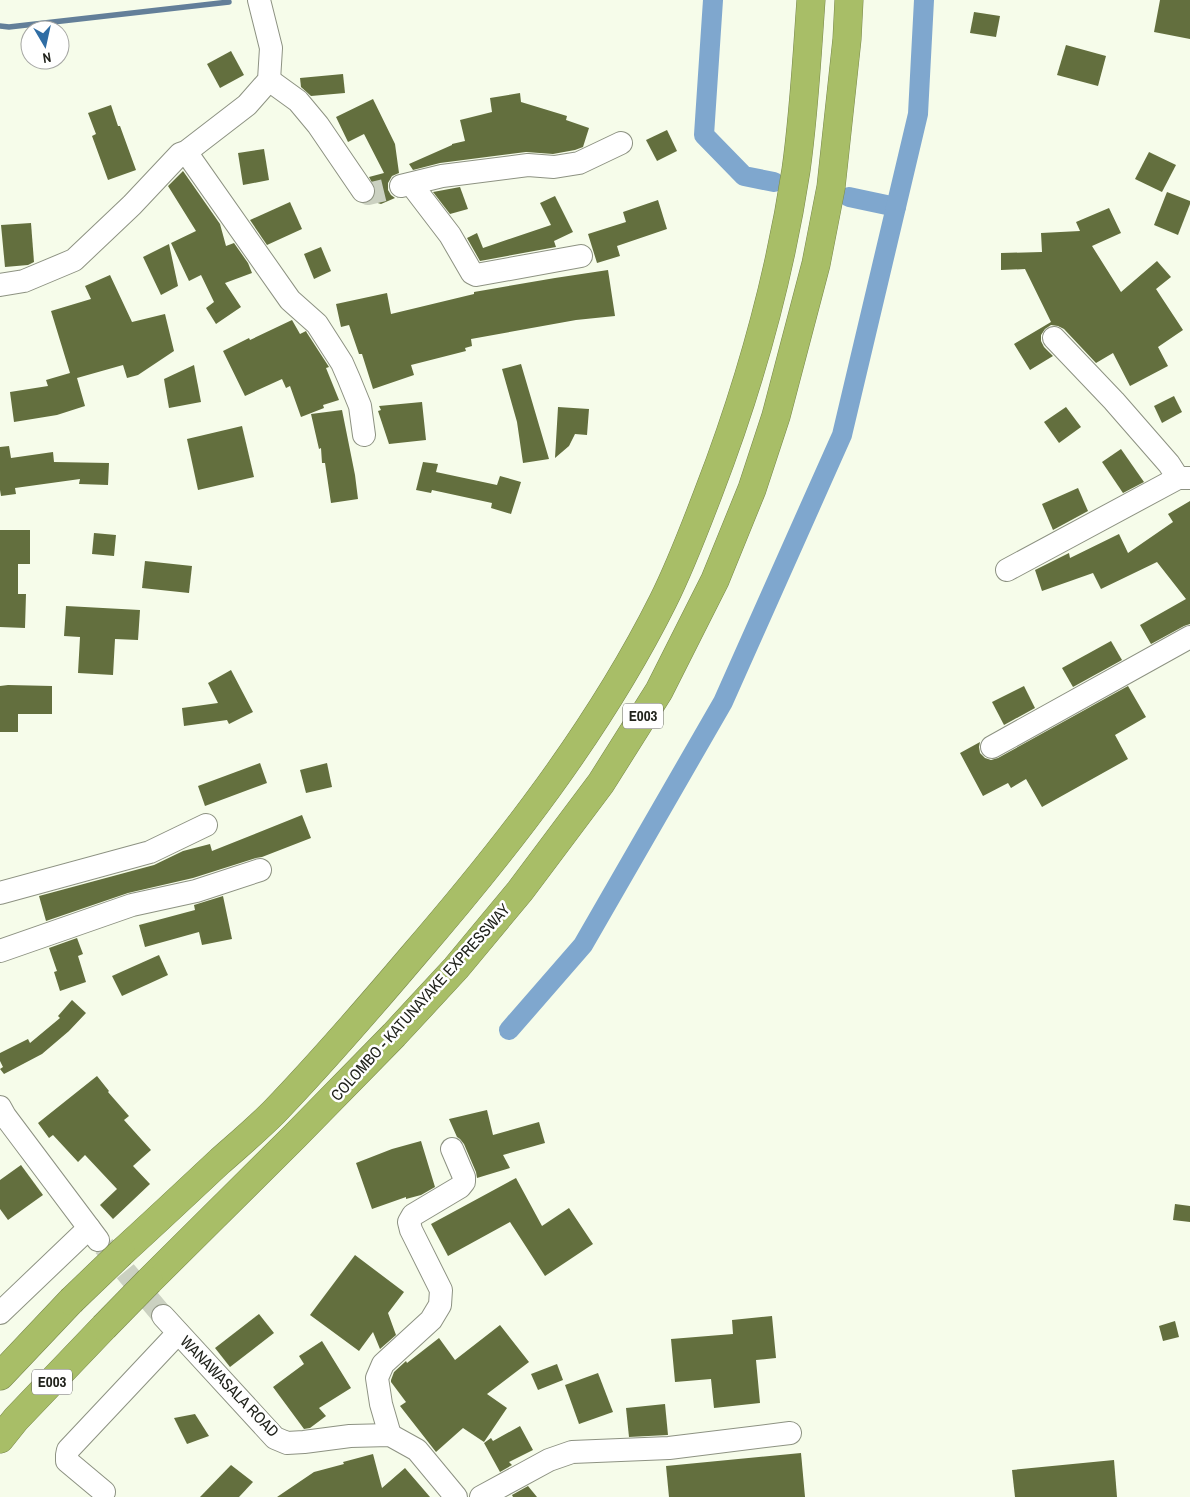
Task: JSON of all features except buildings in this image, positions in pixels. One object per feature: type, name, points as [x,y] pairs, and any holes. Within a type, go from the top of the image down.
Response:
[{"type":"highway","name":"E003","points":[[0,1376],[71,1301],[103,1240],[272,1114],[367,1010],[489,866],[539,800],[590,728],[635,654],[664,599],[690,542],[729,437],[765,321],[782,248],[796,168],[811,0]]},
{"type":"highway","name":"COLOMBO - KATUNAYAKE EXPRESSWAY","points":[[0,1439],[16,1419],[104,1327],[394,1035],[456,968],[520,891],[601,783],[659,691],[715,580],[752,489],[776,416],[816,264],[830,187],[847,39],[849,0]]},
{"type":"street","points":[[0,284],[24,281],[74,260],[132,205],[180,154],[186,152],[247,105],[269,80],[270,48],[259,0]]},
{"type":"street","points":[[269,80],[298,101],[318,125],[363,191]]},
{"type":"street","points":[[581,256],[476,275],[472,273],[450,235],[406,185],[442,176],[528,165],[554,167],[580,162],[621,143]]},
{"type":"street","points":[[186,152],[290,300],[317,324],[342,363],[360,406],[364,435]]},
{"type":"street","points":[[1007,570],[1184,478],[1054,338]]},
{"type":"street","points":[[992,747],[1190,637]]},
{"type":"street","points":[[0,892],[150,852],[206,825]]},
{"type":"street","points":[[0,951],[132,904],[196,891],[260,870]]},
{"type":"street","points":[[0,1107],[11,1124],[103,1240],[0,1312]]},
{"type":"street","points":[[452,1149],[464,1177],[464,1182],[460,1187],[413,1215],[409,1222],[411,1230],[441,1290],[440,1305],[431,1320],[383,1364],[377,1378],[381,1404],[390,1435],[417,1450],[456,1497]]},
{"type":"street","name":"WANAWASALA ROAD","points":[[163,1316],[275,1438],[287,1443],[350,1436],[390,1435]]},
{"type":"street","points":[[104,1492],[67,1461],[68,1450],[178,1333]]},
{"type":"street","points":[[481,1497],[549,1460],[572,1452],[669,1448],[790,1433]]},
{"type":"waterway","points":[[713,0],[704,135],[744,176],[774,182]]},
{"type":"waterway","points":[[509,1030],[583,945],[723,702],[842,435],[918,114],[924,0]]},
{"type":"waterway","points":[[0,26],[9,27],[229,2]]},
{"type":"waterway","points":[[849,197],[896,207]]},
{"type":"tunnel","points":[[363,191],[368,194],[401,186]]},
{"type":"tunnel","points":[[104,1246],[163,1316]]}]
